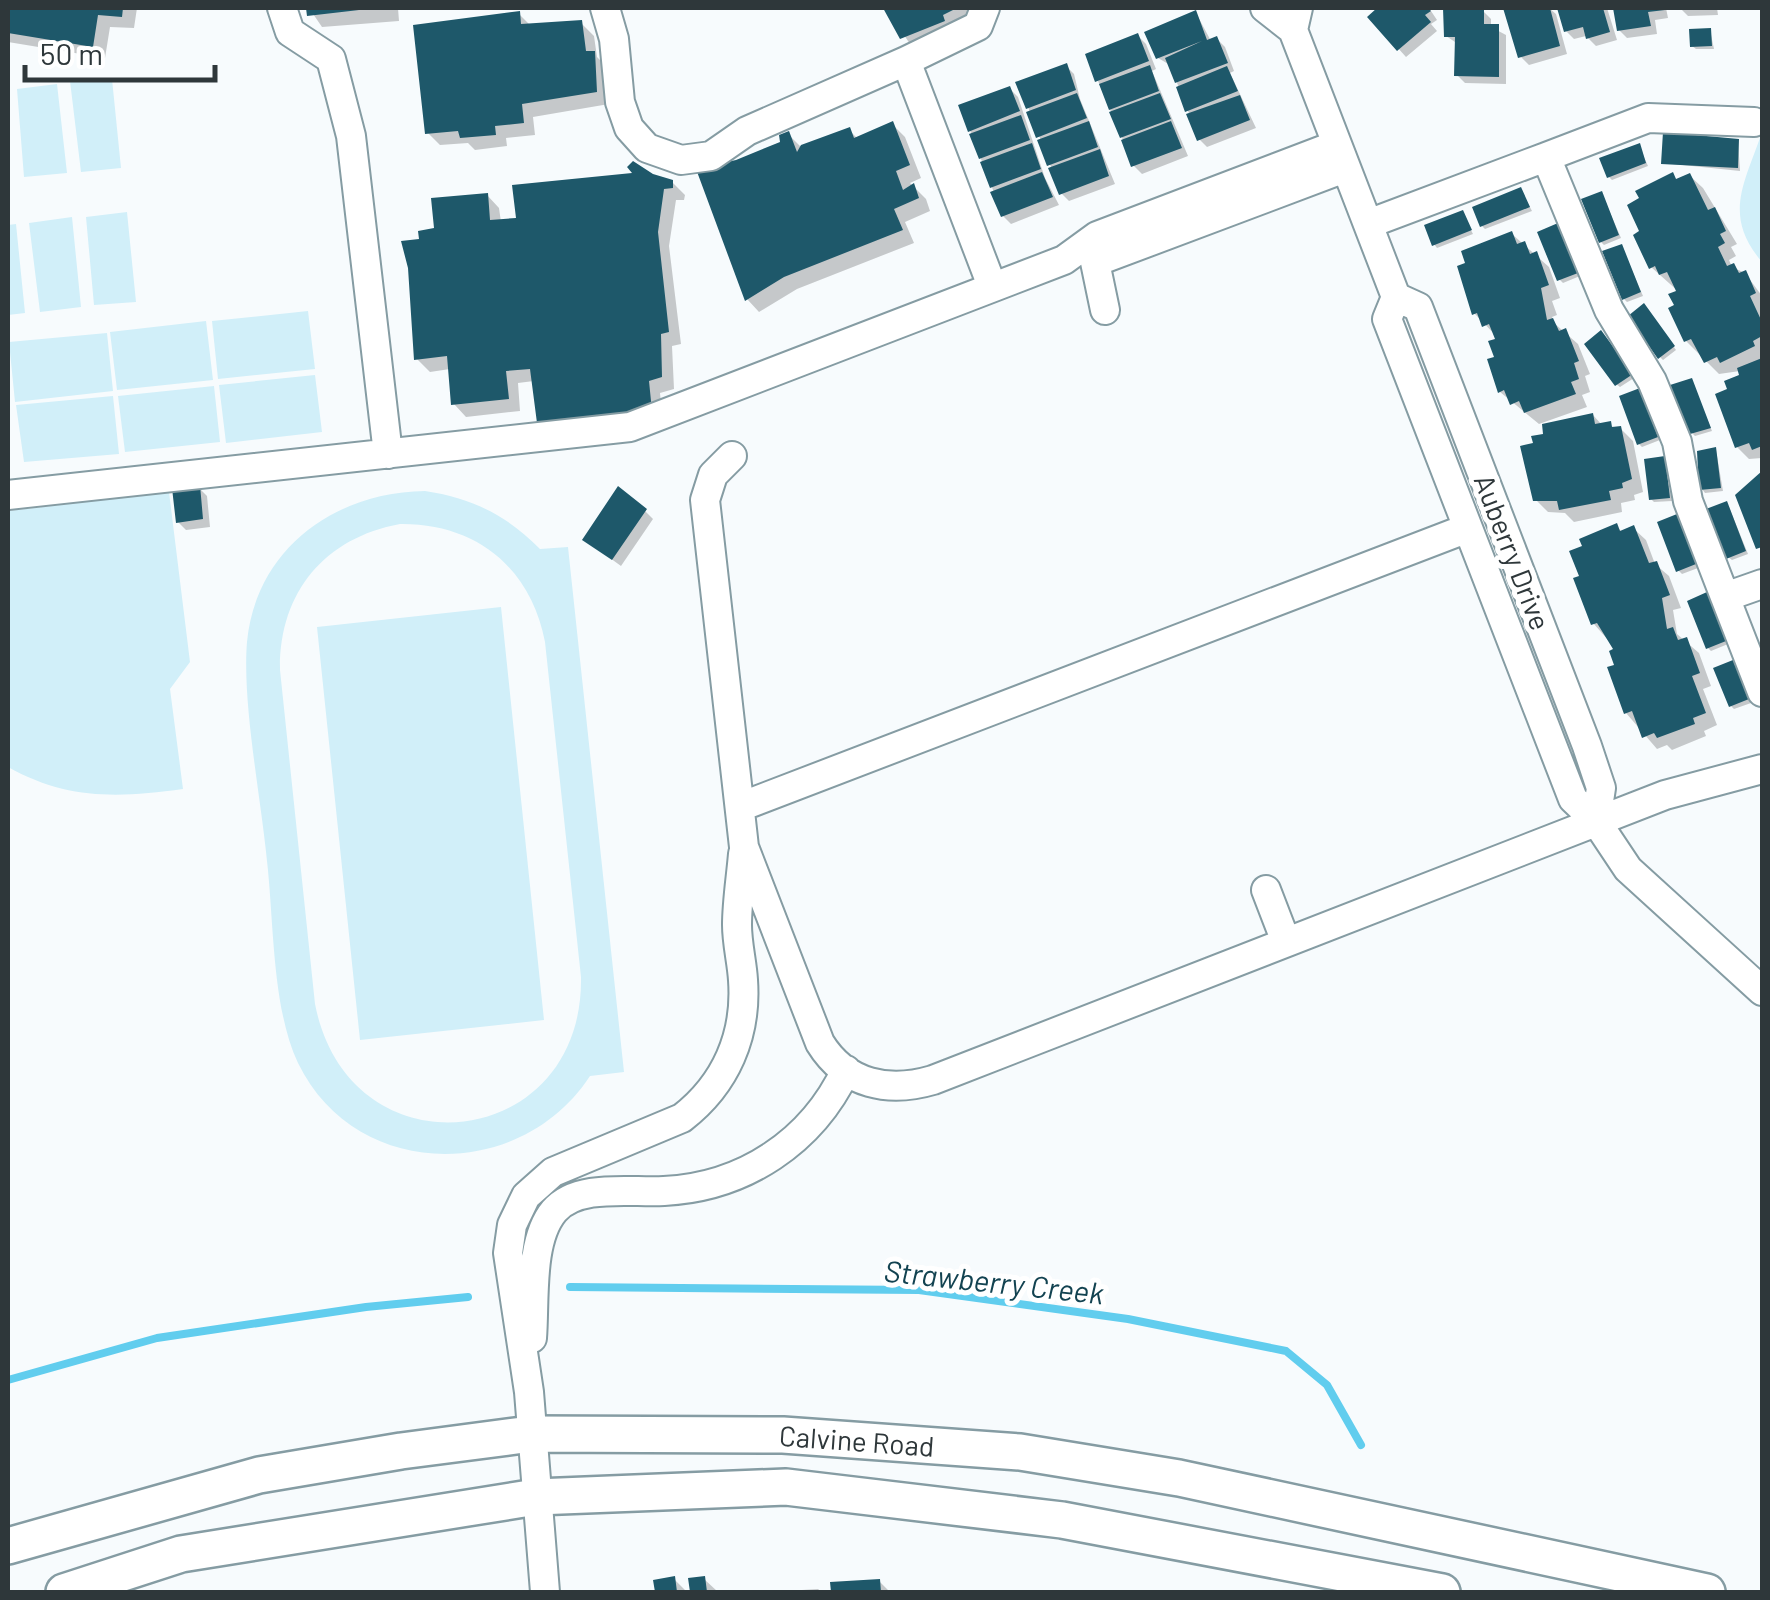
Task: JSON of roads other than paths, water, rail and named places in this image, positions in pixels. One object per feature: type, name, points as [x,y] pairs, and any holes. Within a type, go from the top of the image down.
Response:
[{"type":"main road","name":"Calvine Road","points":[[8,1546],[259,1476],[531,1434],[783,1435],[1020,1452],[1179,1478],[1707,1592]]},
{"type":"main road","name":"Calvine Road","points":[[64,1592],[181,1554],[536,1496],[786,1487],[1062,1520],[1442,1592]]},
{"type":"street","points":[[282,8],[290,32],[331,59],[351,136],[388,454]]},
{"type":"street","points":[[604,8],[614,39],[620,102],[630,128],[647,148],[681,160],[711,156],[747,131],[978,26],[985,8]]},
{"type":"street","name":"Auberry Drive","points":[[1264,8],[1296,19],[1341,156],[1396,297],[1387,319],[1573,800],[1596,821],[1628,870],[1760,985]]},
{"type":"street","points":[[906,61],[992,286]]},
{"type":"street","points":[[1368,224],[1648,118],[1754,122]]},
{"type":"street","points":[[8,496],[630,428],[992,286],[1064,260],[1097,254],[1341,156]]},
{"type":"street","points":[[1546,157],[1609,310],[1652,381],[1677,442],[1688,500],[1762,692]]},
{"type":"street","points":[[1097,254],[1104,310]]},
{"type":"street","name":"Auberry Drive","points":[[1396,297],[1418,307],[1588,746],[1601,788],[1596,821]]},
{"type":"street","points":[[545,1592],[527,1384],[508,1253],[520,1205],[534,1187],[575,1160],[682,1118],[698,1106],[723,1073],[737,1044],[743,1013],[736,927],[744,847],[705,500],[713,475],[732,456]]},
{"type":"street","points":[[740,808],[1468,528]]},
{"type":"street","points":[[1725,597],[1762,584]]},
{"type":"street","points":[[744,847],[812,1026],[828,1056],[846,1070],[886,1087],[918,1084],[1596,821],[1676,792],[1762,768]]},
{"type":"street","points":[[1266,890],[1286,942]]},
{"type":"street","points":[[527,1384],[541,1234],[553,1212],[578,1195],[695,1188],[740,1174],[781,1152],[814,1123],[846,1070]]},
{"type":"waterway","name":"Strawberry Creek","points":[[570,1287],[919,1290],[1128,1319],[1286,1351],[1327,1385],[1361,1445]]},
{"type":"waterway","name":"Strawberry Creek","points":[[8,1380],[157,1338],[366,1307],[468,1297]]}]
